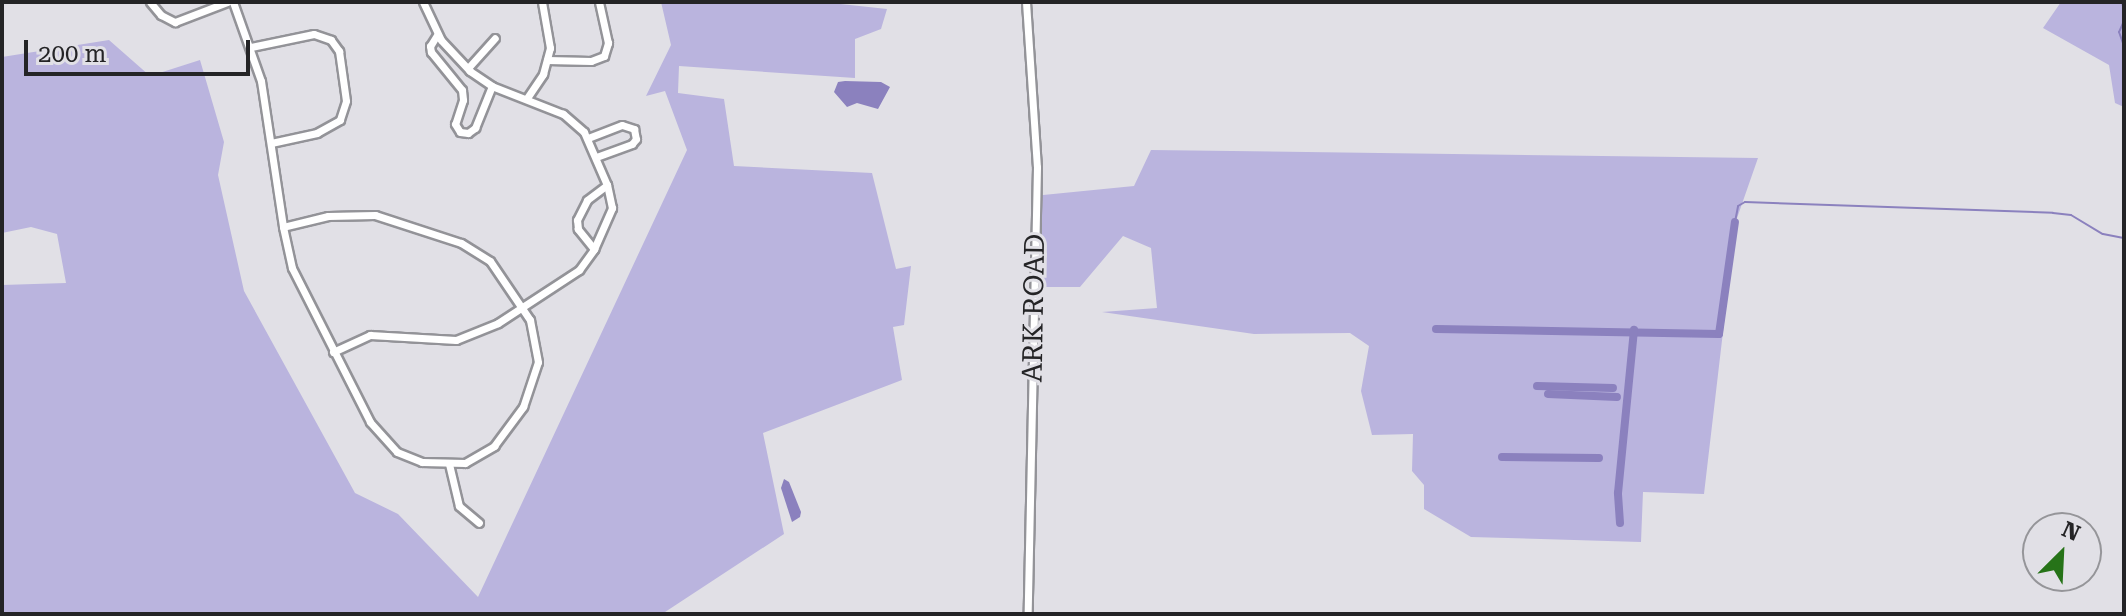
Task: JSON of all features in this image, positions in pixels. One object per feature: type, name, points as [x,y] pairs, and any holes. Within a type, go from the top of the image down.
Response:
[{"type":"street","points":[[150,2],[161,15],[175,22],[227,2]]},
{"type":"street","points":[[233,2],[251,47],[263,92],[283,227],[296,280],[383,440],[411,459],[449,464],[473,460],[494,446],[527,399],[537,371],[538,355],[535,335],[501,273],[477,251],[395,220],[348,214],[305,220],[283,227]]},
{"type":"street","points":[[333,352],[377,334],[456,340],[493,326],[574,276],[594,249],[612,208],[607,185],[588,138],[570,119],[527,98],[492,86],[468,68],[437,35],[423,2]]},
{"type":"street","points":[[527,98],[547,60],[550,38],[542,2]]},
{"type":"street","points":[[547,60],[587,61],[604,56],[608,43],[599,2]]},
{"type":"street","name":"ARK ROAD","points":[[1026,2],[1037,167],[1028,614]]},
{"type":"street","points":[[251,47],[314,34],[331,40],[339,51],[346,101],[340,120],[317,133],[271,143]]},
{"type":"street","points":[[437,35],[430,46],[431,52],[462,90],[455,124],[460,132],[468,133],[475,128],[492,86]]},
{"type":"street","points":[[468,68],[495,38]]},
{"type":"street","points":[[588,138],[622,125],[634,129],[636,139],[632,144],[596,157]]},
{"type":"street","points":[[594,249],[578,229],[577,220],[587,200],[607,185]]},
{"type":"street","points":[[449,464],[459,506],[479,523]]},
{"type":"shaded area","points":[[661,2],[822,2],[887,9],[881,29],[855,39],[855,78],[679,66],[678,93],[724,99],[734,166],[872,173],[896,269],[911,266],[904,325],[893,327],[902,380],[763,433],[784,534],[662,614],[2,614],[2,285],[66,283],[57,234],[31,227],[2,233],[2,57],[109,40],[150,76],[200,60],[224,142],[218,175],[244,291],[355,493],[398,514],[478,597],[687,150],[665,91],[646,96],[671,45]]},
{"type":"shaded area","points":[[2061,2],[2124,2],[2124,107],[2115,103],[2109,65],[2043,28]]},
{"type":"shaded area","points":[[838,82],[881,82],[890,87],[878,109],[857,103],[847,107],[834,92]]},
{"type":"shaded area","points":[[1151,150],[1758,158],[1736,221],[1704,494],[1643,492],[1641,542],[1471,537],[1424,509],[1424,485],[1412,471],[1413,434],[1372,435],[1361,391],[1369,346],[1350,333],[1254,334],[1102,312],[1157,308],[1151,248],[1123,236],[1080,287],[1032,287],[1033,196],[1134,186]]},
{"type":"shaded area","points":[[784,479],[789,482],[801,512],[800,517],[792,522],[781,488]]},
{"type":"waterway","points":[[2122,2],[2124,11]]},
{"type":"waterway","points":[[2124,21],[2119,32],[2124,46]]},
{"type":"waterway","points":[[1735,222],[1738,206],[1745,202],[2053,213],[2071,215],[2103,234],[2124,238]]},
{"type":"waterway","points":[[1436,329],[1719,334],[1735,222]]},
{"type":"waterway","points":[[1620,523],[1618,493],[1634,330]]},
{"type":"waterway","points":[[1537,386],[1613,388]]},
{"type":"waterway","points":[[1548,394],[1617,397]]},
{"type":"waterway","points":[[1502,457],[1599,458]]}]
